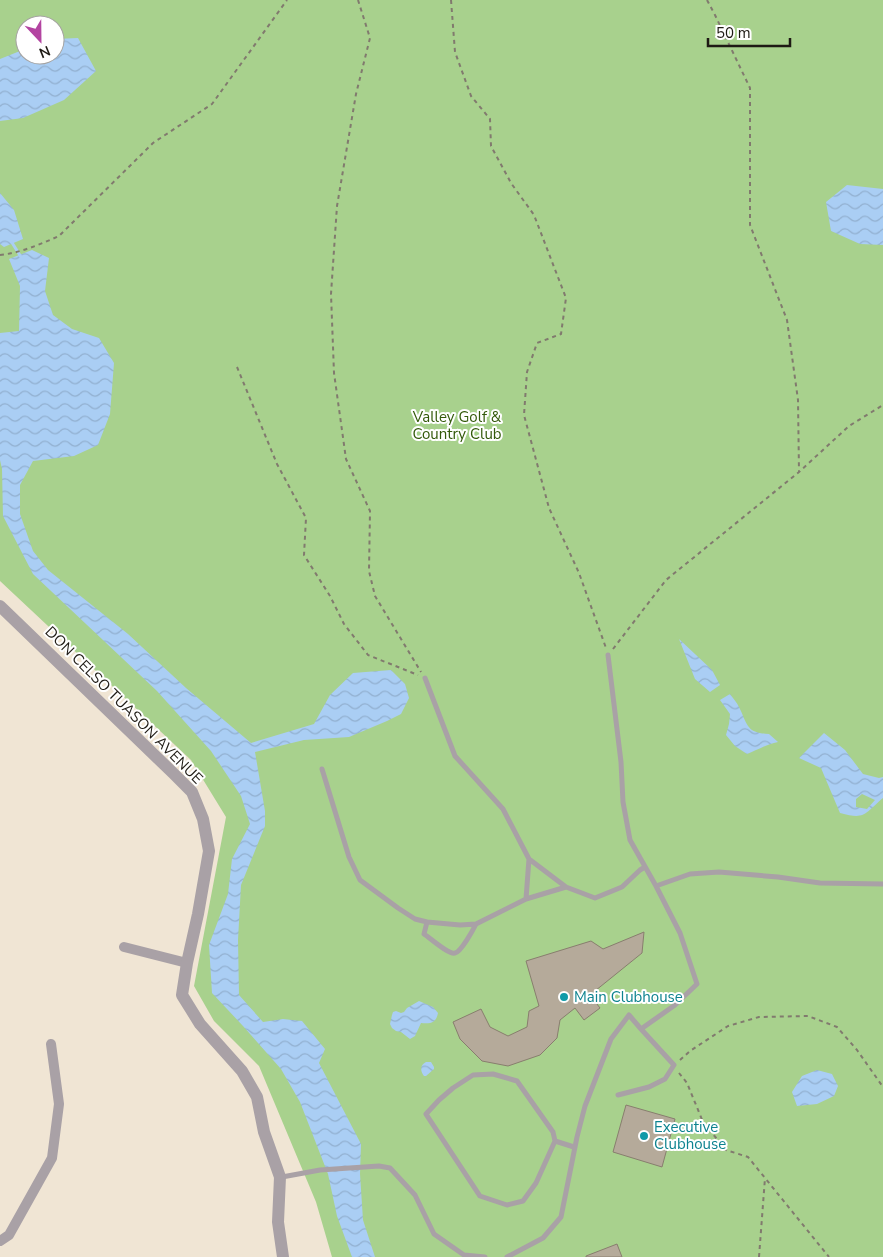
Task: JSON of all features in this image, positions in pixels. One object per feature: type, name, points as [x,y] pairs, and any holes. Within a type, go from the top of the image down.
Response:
[{"type":"street","name":"DON CELSO TUASON AVENUE","points":[[0,606],[192,792],[203,819],[209,850],[182,995],[200,1024],[242,1071],[257,1097],[264,1132],[280,1177],[278,1222],[283,1257]]},
{"type":"street","points":[[124,947],[187,963]]},
{"type":"street","points":[[0,1241],[8,1235],[52,1158],[59,1104],[51,1044]]},
{"type":"lane","points":[[608,655],[621,762],[623,802],[630,840],[680,933],[696,984],[675,1005],[641,1029]]},
{"type":"lane","points":[[424,678],[455,756],[503,809],[529,859],[566,887],[596,898],[622,887],[645,867]]},
{"type":"lane","points":[[322,769],[349,857],[360,880],[415,919],[460,925],[476,924],[526,898],[566,887]]},
{"type":"lane","points":[[526,898],[529,859]]},
{"type":"lane","points":[[656,886],[690,874],[719,872],[820,883],[883,884]]},
{"type":"lane","points":[[427,922],[424,934],[453,954],[460,949],[476,924]]},
{"type":"lane","points":[[507,1257],[543,1238],[561,1217],[584,1106],[611,1039],[629,1015],[674,1065],[665,1079],[649,1087],[618,1095]]},
{"type":"lane","points":[[493,1074],[517,1081],[553,1132],[555,1141],[536,1183],[523,1201],[507,1205],[480,1196],[426,1114],[439,1100],[473,1075],[493,1074]]},
{"type":"lane","points":[[555,1141],[574,1148]]},
{"type":"lane","points":[[280,1177],[320,1170],[379,1166],[390,1168],[415,1195],[434,1234],[464,1255],[485,1257]]},
{"type":"path","points":[[0,255],[9,254],[59,236],[153,143],[212,104],[287,0]]},
{"type":"path","points":[[358,0],[370,38],[356,94],[337,206],[331,294],[334,373],[346,459],[370,511],[370,571],[376,596],[424,678]]},
{"type":"path","points":[[451,0],[456,52],[471,96],[490,120],[491,146],[511,183],[534,215],[566,298],[561,334],[537,343],[527,372],[524,415],[549,508],[580,573],[608,655]]},
{"type":"path","points":[[707,0],[750,88],[750,225],[786,320],[798,400],[799,472]]},
{"type":"path","points":[[237,367],[276,464],[306,518],[304,555],[330,596],[344,624],[368,655],[424,678]]},
{"type":"path","points":[[608,655],[666,580],[799,472],[849,426],[883,405]]},
{"type":"path","points":[[828,1257],[748,1157],[726,1150],[703,1122],[687,1084],[674,1065],[690,1051],[728,1026],[759,1018],[808,1016],[837,1027],[857,1050],[883,1087]]},
{"type":"path","points":[[759,1257],[765,1178]]},
{"type":"green space","name":"Valley Golf & Country Club","points":[[0,0],[883,0],[883,1257],[332,1257],[316,1202],[259,1066],[214,1021],[194,986],[226,817],[191,760],[0,581]]},
{"type":"water","points":[[78,38],[96,71],[64,100],[23,118],[0,121],[0,59],[15,53],[15,65],[65,65],[65,39]]},
{"type":"water","points":[[847,185],[883,189],[883,245],[860,244],[831,231],[826,202]]},
{"type":"water","points":[[0,193],[14,210],[23,239],[4,247],[0,244]]},
{"type":"water","points":[[32,250],[49,258],[45,291],[53,315],[72,329],[99,338],[114,363],[110,414],[98,445],[74,456],[33,461],[20,485],[20,514],[33,551],[48,570],[128,634],[186,688],[251,743],[314,724],[330,695],[353,673],[391,670],[405,684],[409,698],[401,714],[387,721],[349,737],[304,740],[255,752],[265,811],[265,826],[241,885],[238,940],[239,995],[263,1022],[283,1019],[302,1021],[325,1049],[319,1063],[361,1144],[360,1174],[363,1220],[375,1257],[352,1257],[337,1216],[328,1174],[300,1102],[281,1069],[212,993],[209,945],[228,894],[232,859],[250,824],[241,796],[211,751],[157,691],[33,574],[3,516],[2,469],[0,460],[0,333],[19,331],[20,286],[9,259]]},
{"type":"water","points":[[679,639],[712,670],[720,685],[710,692],[695,679]]},
{"type":"water","points":[[730,694],[752,730],[769,734],[778,742],[747,754],[735,746],[726,735],[730,714],[720,700]]},
{"type":"water","points":[[824,733],[845,750],[863,774],[879,778],[883,777],[883,798],[868,812],[860,816],[840,813],[821,768],[799,758]],"holes":[[[862,794],[875,800],[867,809],[856,807],[856,799]]]},
{"type":"water","points":[[419,1001],[433,1007],[438,1013],[433,1022],[421,1023],[415,1036],[410,1039],[392,1028],[390,1024],[392,1015],[396,1011],[404,1012]]},
{"type":"water","points":[[426,1062],[431,1062],[434,1069],[424,1076],[421,1068]]},
{"type":"water","points":[[817,1070],[832,1074],[838,1086],[834,1096],[817,1104],[797,1106],[792,1092],[802,1076]]},
{"type":"building","name":"Main Clubhouse","points":[[644,932],[642,953],[590,995],[600,1008],[584,1020],[575,1008],[560,1020],[557,1038],[540,1055],[508,1066],[482,1061],[460,1039],[453,1022],[481,1009],[490,1027],[508,1036],[527,1027],[529,1011],[539,1006],[526,961],[591,941],[603,949]]},
{"type":"building","name":"Executive Clubhouse","points":[[626,1105],[675,1119],[662,1167],[613,1152]]},
{"type":"building","points":[[617,1244],[622,1257],[586,1257],[586,1256]]},
{"type":"waterway","points":[[11,241],[21,257]]},
{"type":"place","name":"Main Clubhouse","points":[[564,997]]},
{"type":"place","name":"Executive Clubhouse","points":[[644,1136]]}]
